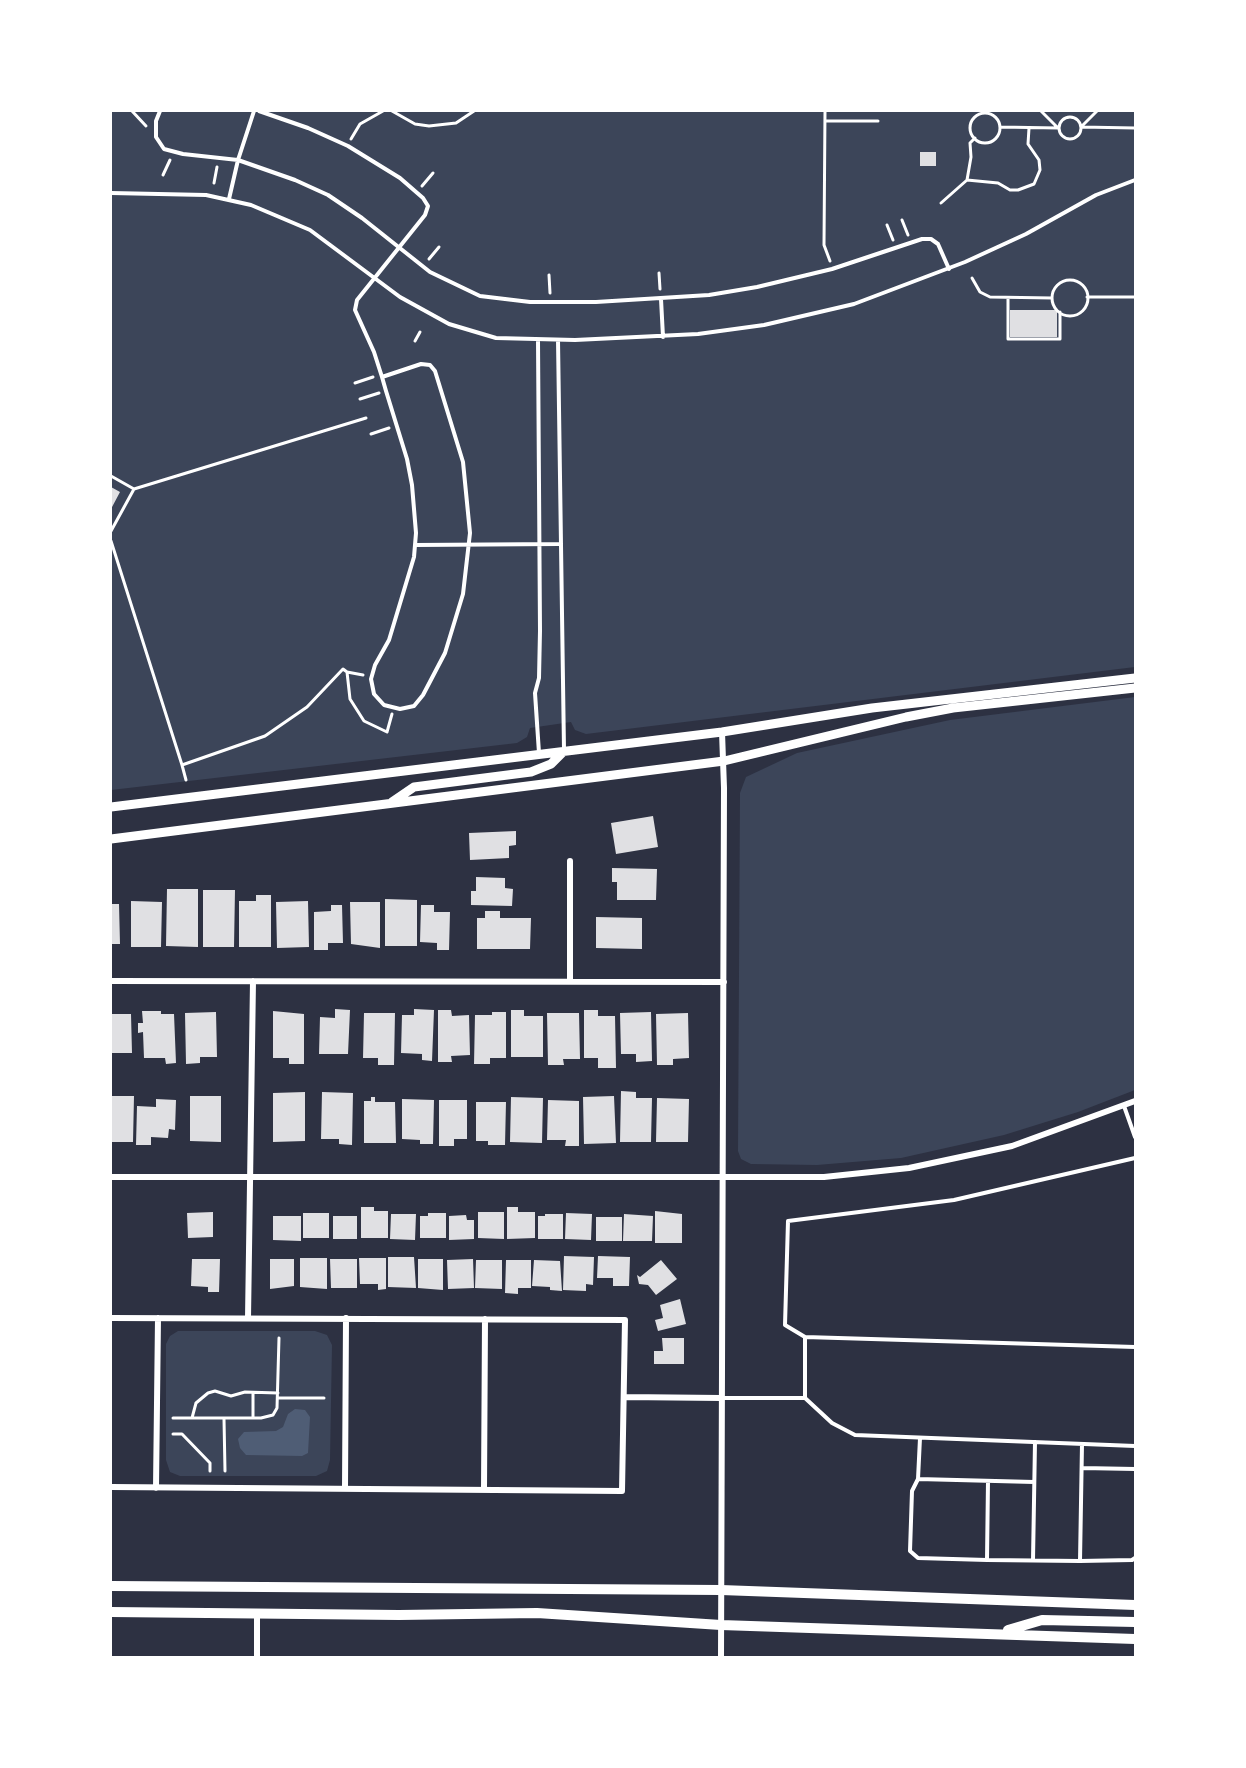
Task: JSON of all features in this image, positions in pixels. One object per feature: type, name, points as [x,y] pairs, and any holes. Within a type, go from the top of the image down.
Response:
[{"type":"main road","points":[[111,1586],[721,1590],[1135,1605]]},
{"type":"main road","points":[[111,1612],[537,1613],[721,1625],[1135,1639]]},
{"type":"main road","points":[[996,1633],[1042,1620],[1135,1622]]},
{"type":"street","points":[[111,807],[722,732],[872,708],[1135,678]]},
{"type":"street","points":[[111,839],[724,761],[953,708],[1135,688]]},
{"type":"street","points":[[721,1657],[724,982],[722,732]]},
{"type":"street","points":[[392,802],[414,787],[531,772],[551,764],[564,751]]},
{"type":"street","points":[[570,861],[570,981]]},
{"type":"street","points":[[111,981],[724,982]]},
{"type":"street","points":[[248,1318],[254,981]]},
{"type":"street","points":[[111,1177],[824,1177],[909,1168],[1012,1146],[1135,1101]]},
{"type":"street","points":[[111,1318],[625,1320],[622,1491],[111,1487]]},
{"type":"street","points":[[156,1488],[158,1318]]},
{"type":"street","points":[[345,1489],[346,1318]]},
{"type":"street","points":[[484,1490],[485,1319]]},
{"type":"street","points":[[624,1397],[721,1398]]},
{"type":"street","points":[[257,1613],[257,1657]]},
{"type":"lane","points":[[160,111],[156,121],[156,137],[164,149],[238,160],[296,180],[328,195],[423,266],[462,290],[503,300],[661,299],[758,287],[832,269],[911,243],[931,239],[938,244],[949,269]]},
{"type":"lane","points":[[230,199],[238,160],[254,111]]},
{"type":"lane","points":[[259,111],[308,128],[348,146],[400,178],[417,192],[428,206],[425,215],[357,300],[355,310],[386,391],[412,485],[415,545],[406,589],[389,640],[372,676],[374,694],[384,705],[400,709],[414,706],[434,676],[463,594],[470,545],[468,497],[463,462],[435,371],[430,365],[421,364],[381,376]]},
{"type":"lane","points":[[111,193],[184,194],[230,199],[251,205],[310,230],[400,297],[448,324],[496,338],[558,340],[663,337],[724,331],[810,315],[854,304],[949,269],[1026,234],[1096,195],[1135,180]]},
{"type":"lane","points":[[661,299],[663,337]]},
{"type":"lane","points":[[538,340],[540,631],[539,678],[535,693],[539,753]]},
{"type":"lane","points":[[558,340],[559,544],[564,751]]},
{"type":"lane","points":[[415,545],[559,544]]},
{"type":"lane","points":[[1124,1106],[1135,1137]]},
{"type":"lane","points":[[1135,1158],[954,1200],[788,1221],[785,1325],[805,1337],[1135,1347]]},
{"type":"lane","points":[[805,1337],[805,1398]]},
{"type":"lane","points":[[721,1398],[805,1398],[832,1423],[855,1435],[1135,1446]]},
{"type":"lane","points":[[920,1438],[918,1479],[912,1491],[910,1551],[918,1558],[1080,1561],[1132,1560],[1135,1558]]},
{"type":"lane","points":[[1033,1560],[1035,1442]]},
{"type":"lane","points":[[1080,1561],[1082,1444]]},
{"type":"lane","points":[[1081,1468],[1135,1470]]},
{"type":"lane","points":[[918,1479],[1034,1482]]},
{"type":"lane","points":[[987,1560],[988,1481]]},
{"type":"path","points":[[132,111],[146,126]]},
{"type":"path","points":[[348,146],[360,124],[383,111]]},
{"type":"path","points":[[392,111],[415,124],[429,126],[456,123],[474,111]]},
{"type":"path","points":[[825,111],[825,245],[832,269]]},
{"type":"path","points":[[993,115],[997,111]]},
{"type":"path","points":[[1041,111],[1059,128],[1061,135],[1071,140],[1080,134],[1081,127],[1078,120],[1071,117],[1061,121],[1059,128]]},
{"type":"path","points":[[1081,127],[1097,111]]},
{"type":"path","points":[[983,113],[993,115],[1000,128],[997,137],[989,142],[975,138],[970,130],[975,117],[983,113]]},
{"type":"path","points":[[825,121],[878,121]]},
{"type":"path","points":[[1081,127],[1135,128]]},
{"type":"path","points":[[1000,128],[1059,128]]},
{"type":"path","points":[[967,180],[998,183],[1010,190],[1018,190],[1034,184],[1040,170],[1040,160],[1028,144],[1029,128]]},
{"type":"path","points":[[941,203],[967,180],[971,157],[970,142],[975,138]]},
{"type":"path","points":[[163,175],[173,152]]},
{"type":"path","points":[[214,183],[219,157]]},
{"type":"path","points":[[417,192],[433,173]]},
{"type":"path","points":[[902,220],[911,243]]},
{"type":"path","points":[[887,225],[896,248]]},
{"type":"path","points":[[423,266],[439,247]]},
{"type":"path","points":[[658,273],[661,299]]},
{"type":"path","points":[[972,278],[980,292],[990,297],[1052,298]]},
{"type":"path","points":[[1069,280],[1084,286],[1087,297],[1081,312],[1070,315],[1054,307],[1052,298],[1058,284],[1069,280]]},
{"type":"path","points":[[1087,297],[1135,297]]},
{"type":"path","points":[[1008,298],[1008,339],[1060,339],[1060,312]]},
{"type":"path","points":[[415,340],[420,332]]},
{"type":"path","points":[[355,383],[381,376]]},
{"type":"path","points":[[360,399],[386,391]]},
{"type":"path","points":[[111,531],[134,489],[366,418]]},
{"type":"path","points":[[371,434],[397,426]]},
{"type":"path","points":[[111,476],[134,489]]},
{"type":"path","points":[[111,541],[186,780]]},
{"type":"path","points":[[182,765],[265,736],[307,707],[343,669],[347,672],[372,676]]},
{"type":"path","points":[[347,672],[350,699],[364,721],[387,732],[394,708]]},
{"type":"path","points":[[173,1418],[253,1418],[273,1415],[277,1408],[278,1396],[279,1338]]},
{"type":"path","points":[[192,1418],[196,1402],[215,1391],[231,1396],[254,1392],[278,1396],[324,1398]]},
{"type":"path","points":[[253,1418],[254,1392]]},
{"type":"path","points":[[224,1418],[225,1471]]},
{"type":"path","points":[[173,1434],[182,1434],[210,1463],[210,1471]]},
{"type":"shaded area","points":[[111,111],[1135,111],[1135,667],[586,734],[575,730],[571,722],[530,728],[527,737],[517,743],[111,790]]},
{"type":"shaded area","points":[[1135,697],[1135,1090],[1078,1112],[1004,1135],[901,1158],[817,1165],[751,1164],[741,1159],[738,1151],[740,793],[746,777],[797,753],[950,720]]},
{"type":"shaded area","points":[[178,1331],[315,1331],[327,1335],[332,1345],[330,1460],[327,1471],[316,1476],[180,1476],[170,1472],[166,1460],[166,1344],[170,1336]]},
{"type":"shaded area","points":[[295,1409],[305,1410],[310,1417],[308,1453],[302,1456],[246,1455],[240,1448],[238,1439],[244,1432],[276,1431],[283,1427],[288,1414]]},
{"type":"building","points":[[920,152],[936,152],[936,166],[920,166]]},
{"type":"building","points":[[1010,310],[1057,310],[1057,337],[1010,337]]},
{"type":"building","points":[[111,487],[120,492],[111,509]]},
{"type":"building","points":[[653,816],[658,847],[616,854],[611,823]]},
{"type":"building","points":[[516,831],[516,845],[509,846],[509,858],[470,860],[469,833]]},
{"type":"building","points":[[612,868],[657,869],[656,900],[617,900],[617,882],[612,882]]},
{"type":"building","points":[[476,877],[505,878],[505,888],[513,889],[512,906],[471,905],[471,891],[476,891]]},
{"type":"building","points":[[167,889],[198,889],[198,947],[166,946]]},
{"type":"building","points":[[203,890],[235,890],[234,947],[203,947]]},
{"type":"building","points":[[256,895],[271,895],[271,947],[239,947],[239,901],[256,901]]},
{"type":"building","points":[[385,899],[417,900],[417,946],[385,946]]},
{"type":"building","points":[[131,901],[162,902],[161,947],[131,947]]},
{"type":"building","points":[[308,901],[309,947],[277,948],[276,902]]},
{"type":"building","points":[[350,902],[380,902],[380,948],[351,944]]},
{"type":"building","points":[[111,904],[119,904],[120,944],[111,944]]},
{"type":"building","points":[[331,905],[342,905],[343,943],[328,943],[328,950],[314,950],[314,912],[331,911]]},
{"type":"building","points":[[421,905],[434,905],[434,912],[450,912],[449,950],[437,950],[437,943],[420,942]]},
{"type":"building","points":[[485,911],[500,911],[500,918],[531,918],[530,949],[477,949],[477,918],[485,918]]},
{"type":"building","points":[[596,917],[642,918],[642,949],[596,948]]},
{"type":"building","points":[[335,1009],[350,1010],[348,1054],[319,1054],[320,1017],[335,1018]]},
{"type":"building","points":[[414,1009],[434,1010],[432,1061],[422,1060],[422,1054],[401,1053],[402,1015],[414,1015]]},
{"type":"building","points":[[438,1010],[451,1010],[452,1016],[469,1015],[470,1055],[451,1056],[452,1062],[438,1062]]},
{"type":"building","points":[[511,1010],[524,1010],[524,1016],[543,1016],[543,1057],[511,1057]]},
{"type":"building","points":[[584,1010],[598,1010],[598,1016],[615,1016],[616,1068],[598,1068],[598,1058],[584,1058]]},
{"type":"building","points":[[142,1011],[174,1014],[176,1063],[166,1064],[165,1058],[144,1058],[143,1032],[138,1033],[138,1023],[143,1023]]},
{"type":"building","points":[[273,1011],[304,1014],[304,1064],[289,1064],[289,1058],[273,1058]]},
{"type":"building","points":[[216,1012],[217,1057],[200,1057],[200,1063],[186,1064],[185,1013]]},
{"type":"building","points":[[492,1012],[506,1012],[506,1058],[490,1058],[490,1064],[474,1064],[475,1015],[492,1015]]},
{"type":"building","points":[[651,1012],[652,1061],[636,1062],[636,1054],[621,1054],[620,1013]]},
{"type":"building","points":[[364,1013],[395,1013],[394,1065],[378,1065],[378,1058],[363,1058]]},
{"type":"building","points":[[547,1013],[579,1013],[580,1059],[563,1059],[564,1065],[548,1065]]},
{"type":"building","points":[[688,1013],[689,1058],[673,1059],[673,1065],[657,1065],[656,1014]]},
{"type":"building","points":[[111,1014],[131,1014],[132,1053],[111,1053]]},
{"type":"building","points":[[621,1091],[636,1092],[636,1098],[652,1098],[651,1142],[620,1142]]},
{"type":"building","points":[[305,1092],[305,1141],[273,1142],[273,1093]]},
{"type":"building","points":[[322,1092],[353,1093],[352,1145],[339,1144],[339,1139],[321,1139]]},
{"type":"building","points":[[111,1096],[134,1096],[133,1142],[111,1142]]},
{"type":"building","points":[[190,1096],[221,1096],[221,1142],[190,1141]]},
{"type":"building","points":[[614,1096],[616,1143],[584,1144],[583,1097]]},
{"type":"building","points":[[371,1097],[375,1097],[375,1102],[395,1102],[396,1143],[364,1143],[364,1101],[371,1101]]},
{"type":"building","points":[[511,1097],[543,1098],[542,1143],[510,1142]]},
{"type":"building","points":[[657,1098],[689,1099],[688,1142],[656,1142]]},
{"type":"building","points":[[156,1099],[176,1100],[175,1130],[169,1129],[168,1138],[151,1137],[151,1145],[136,1145],[137,1106],[156,1107]]},
{"type":"building","points":[[402,1099],[434,1100],[433,1144],[420,1144],[420,1140],[402,1139]]},
{"type":"building","points":[[439,1100],[467,1100],[467,1139],[454,1139],[454,1146],[439,1146]]},
{"type":"building","points":[[548,1100],[579,1101],[579,1146],[565,1146],[566,1140],[547,1140]]},
{"type":"building","points":[[476,1102],[506,1102],[505,1145],[488,1145],[488,1141],[476,1141]]},
{"type":"building","points":[[361,1207],[374,1207],[374,1211],[388,1211],[388,1238],[361,1238]]},
{"type":"building","points":[[507,1207],[518,1207],[518,1212],[535,1212],[535,1238],[507,1239]]},
{"type":"building","points":[[655,1211],[682,1214],[682,1243],[655,1243]]},
{"type":"building","points":[[213,1212],[213,1237],[188,1238],[187,1213]]},
{"type":"building","points":[[478,1212],[504,1212],[504,1239],[478,1238]]},
{"type":"building","points":[[303,1213],[329,1213],[329,1238],[303,1238]]},
{"type":"building","points":[[428,1213],[446,1213],[446,1238],[420,1238],[420,1216],[428,1216]]},
{"type":"building","points":[[566,1213],[592,1214],[591,1240],[565,1239]]},
{"type":"building","points":[[391,1214],[416,1214],[415,1240],[390,1239]]},
{"type":"building","points":[[545,1214],[563,1214],[563,1239],[538,1239],[538,1216],[545,1216]]},
{"type":"building","points":[[624,1214],[653,1216],[652,1241],[623,1241]]},
{"type":"building","points":[[466,1215],[467,1220],[474,1220],[474,1239],[449,1240],[449,1216]]},
{"type":"building","points":[[273,1216],[301,1216],[301,1241],[273,1240]]},
{"type":"building","points":[[333,1216],[357,1216],[357,1239],[333,1239]]},
{"type":"building","points":[[596,1217],[622,1217],[622,1241],[596,1241]]},
{"type":"building","points":[[564,1256],[594,1257],[593,1285],[586,1284],[586,1291],[563,1290]]},
{"type":"building","points":[[598,1256],[630,1257],[629,1286],[613,1286],[613,1278],[597,1278]]},
{"type":"building","points":[[388,1257],[414,1257],[416,1288],[388,1287]]},
{"type":"building","points":[[300,1258],[327,1258],[327,1289],[300,1287]]},
{"type":"building","points":[[359,1258],[386,1258],[386,1289],[378,1290],[378,1284],[360,1284]]},
{"type":"building","points":[[192,1259],[220,1259],[219,1292],[208,1292],[208,1287],[191,1286]]},
{"type":"building","points":[[270,1259],[294,1259],[294,1286],[270,1289]]},
{"type":"building","points":[[330,1259],[357,1259],[357,1288],[331,1288]]},
{"type":"building","points":[[418,1259],[443,1259],[443,1290],[418,1288]]},
{"type":"building","points":[[473,1259],[474,1288],[448,1289],[447,1260]]},
{"type":"building","points":[[476,1260],[502,1260],[502,1289],[475,1288]]},
{"type":"building","points":[[506,1260],[531,1260],[531,1288],[518,1288],[518,1294],[505,1293]]},
{"type":"building","points":[[534,1260],[560,1261],[562,1291],[550,1290],[550,1287],[532,1286]]},
{"type":"building","points":[[661,1260],[677,1279],[656,1295],[648,1285],[639,1284],[637,1275],[640,1277]]},
{"type":"building","points":[[680,1299],[686,1324],[658,1331],[655,1320],[663,1318],[660,1305]]},
{"type":"building","points":[[662,1338],[684,1338],[684,1364],[654,1364],[654,1351],[663,1351]]}]
